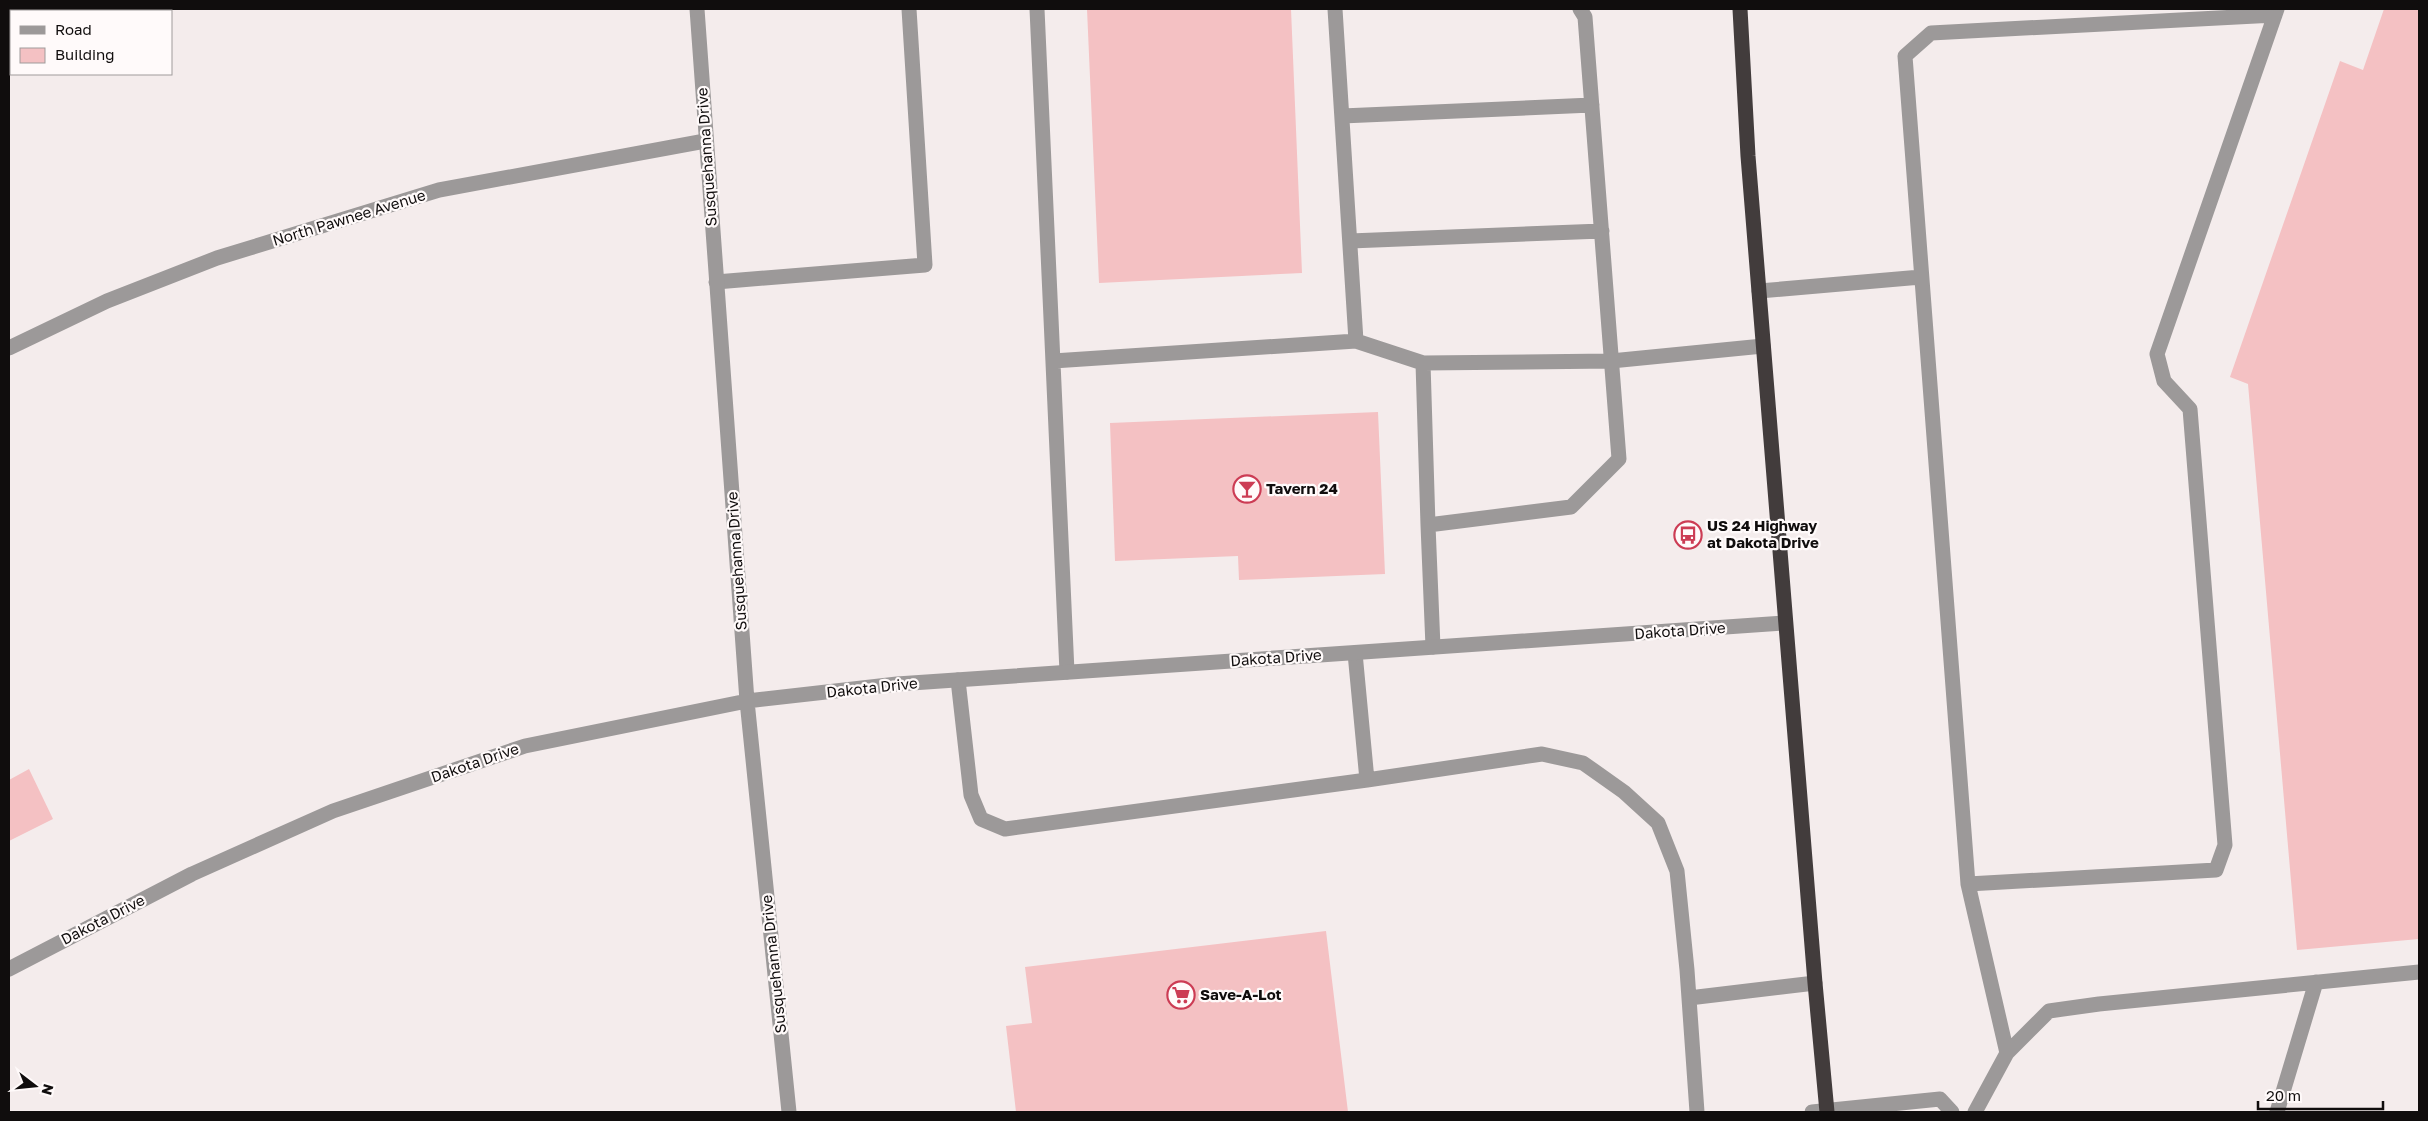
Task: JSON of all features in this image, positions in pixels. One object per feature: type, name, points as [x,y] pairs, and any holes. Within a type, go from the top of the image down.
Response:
[{"type":"highway","points":[[1740,9],[1748,156],[1814,983],[1822,1112]]},
{"type":"street","name":"Susquehanna Drive","points":[[697,9],[705,141],[747,702],[789,1112]]},
{"type":"street","points":[[716,282],[925,265],[909,9]]},
{"type":"street","points":[[1037,9],[1067,672]]},
{"type":"street","points":[[1335,9],[1356,341]]},
{"type":"street","points":[[1428,525],[1571,508],[1618,459],[1585,17],[1580,9]]},
{"type":"street","points":[[1968,884],[2216,870],[2224,844],[2190,409],[2164,381],[2157,354],[2276,12],[1931,33],[1905,56],[1968,884],[2007,1053]]},
{"type":"street","points":[[1342,116],[1592,105]]},
{"type":"street","name":"North Pawnee Avenue","points":[[9,348],[107,301],[217,258],[439,190],[705,141]]},
{"type":"street","points":[[1350,241],[1602,231]]},
{"type":"street","points":[[1759,292],[1921,277]]},
{"type":"street","points":[[1053,360],[1356,341],[1423,363],[1611,361],[1763,346]]},
{"type":"street","points":[[1423,363],[1433,647]]},
{"type":"street","name":"Dakota Drive","points":[[9,969],[192,874],[333,812],[525,746],[747,702],[897,684],[1785,623]]},
{"type":"street","points":[[1355,653],[1367,780]]},
{"type":"street","points":[[958,680],[970,795],[981,819],[1005,828],[1367,780],[1542,754],[1582,762],[1624,792],[1658,824],[1677,871],[1697,1112]]},
{"type":"street","points":[[1975,1112],[2007,1053],[2048,1011],[2099,1004],[2419,972]]},
{"type":"street","points":[[2277,1112],[2316,982]]},
{"type":"street","points":[[1689,998],[1814,983]]},
{"type":"street","points":[[1822,1112],[1940,1099],[1952,1112]]},
{"type":"building","points":[[1087,9],[1291,9],[1302,273],[1099,283]]},
{"type":"building","points":[[2384,9],[2419,9],[2419,939],[2297,950],[2248,384],[2230,377],[2340,61],[2363,70]]},
{"type":"building","name":"Tavern 24","points":[[1378,412],[1385,574],[1239,580],[1238,556],[1115,561],[1110,423]]},
{"type":"building","points":[[29,769],[53,819],[9,841],[9,780]]},
{"type":"building","name":"Save-A-Lot","points":[[1326,931],[1348,1112],[1016,1112],[1006,1026],[1032,1023],[1025,967]]},
{"type":"place","name":"Tavern 24","points":[[1247,489]]},
{"type":"place","name":"US 24 Highway at Dakota Drive","points":[[1688,535]]},
{"type":"place","name":"Save-A-Lot","points":[[1181,995]]}]
